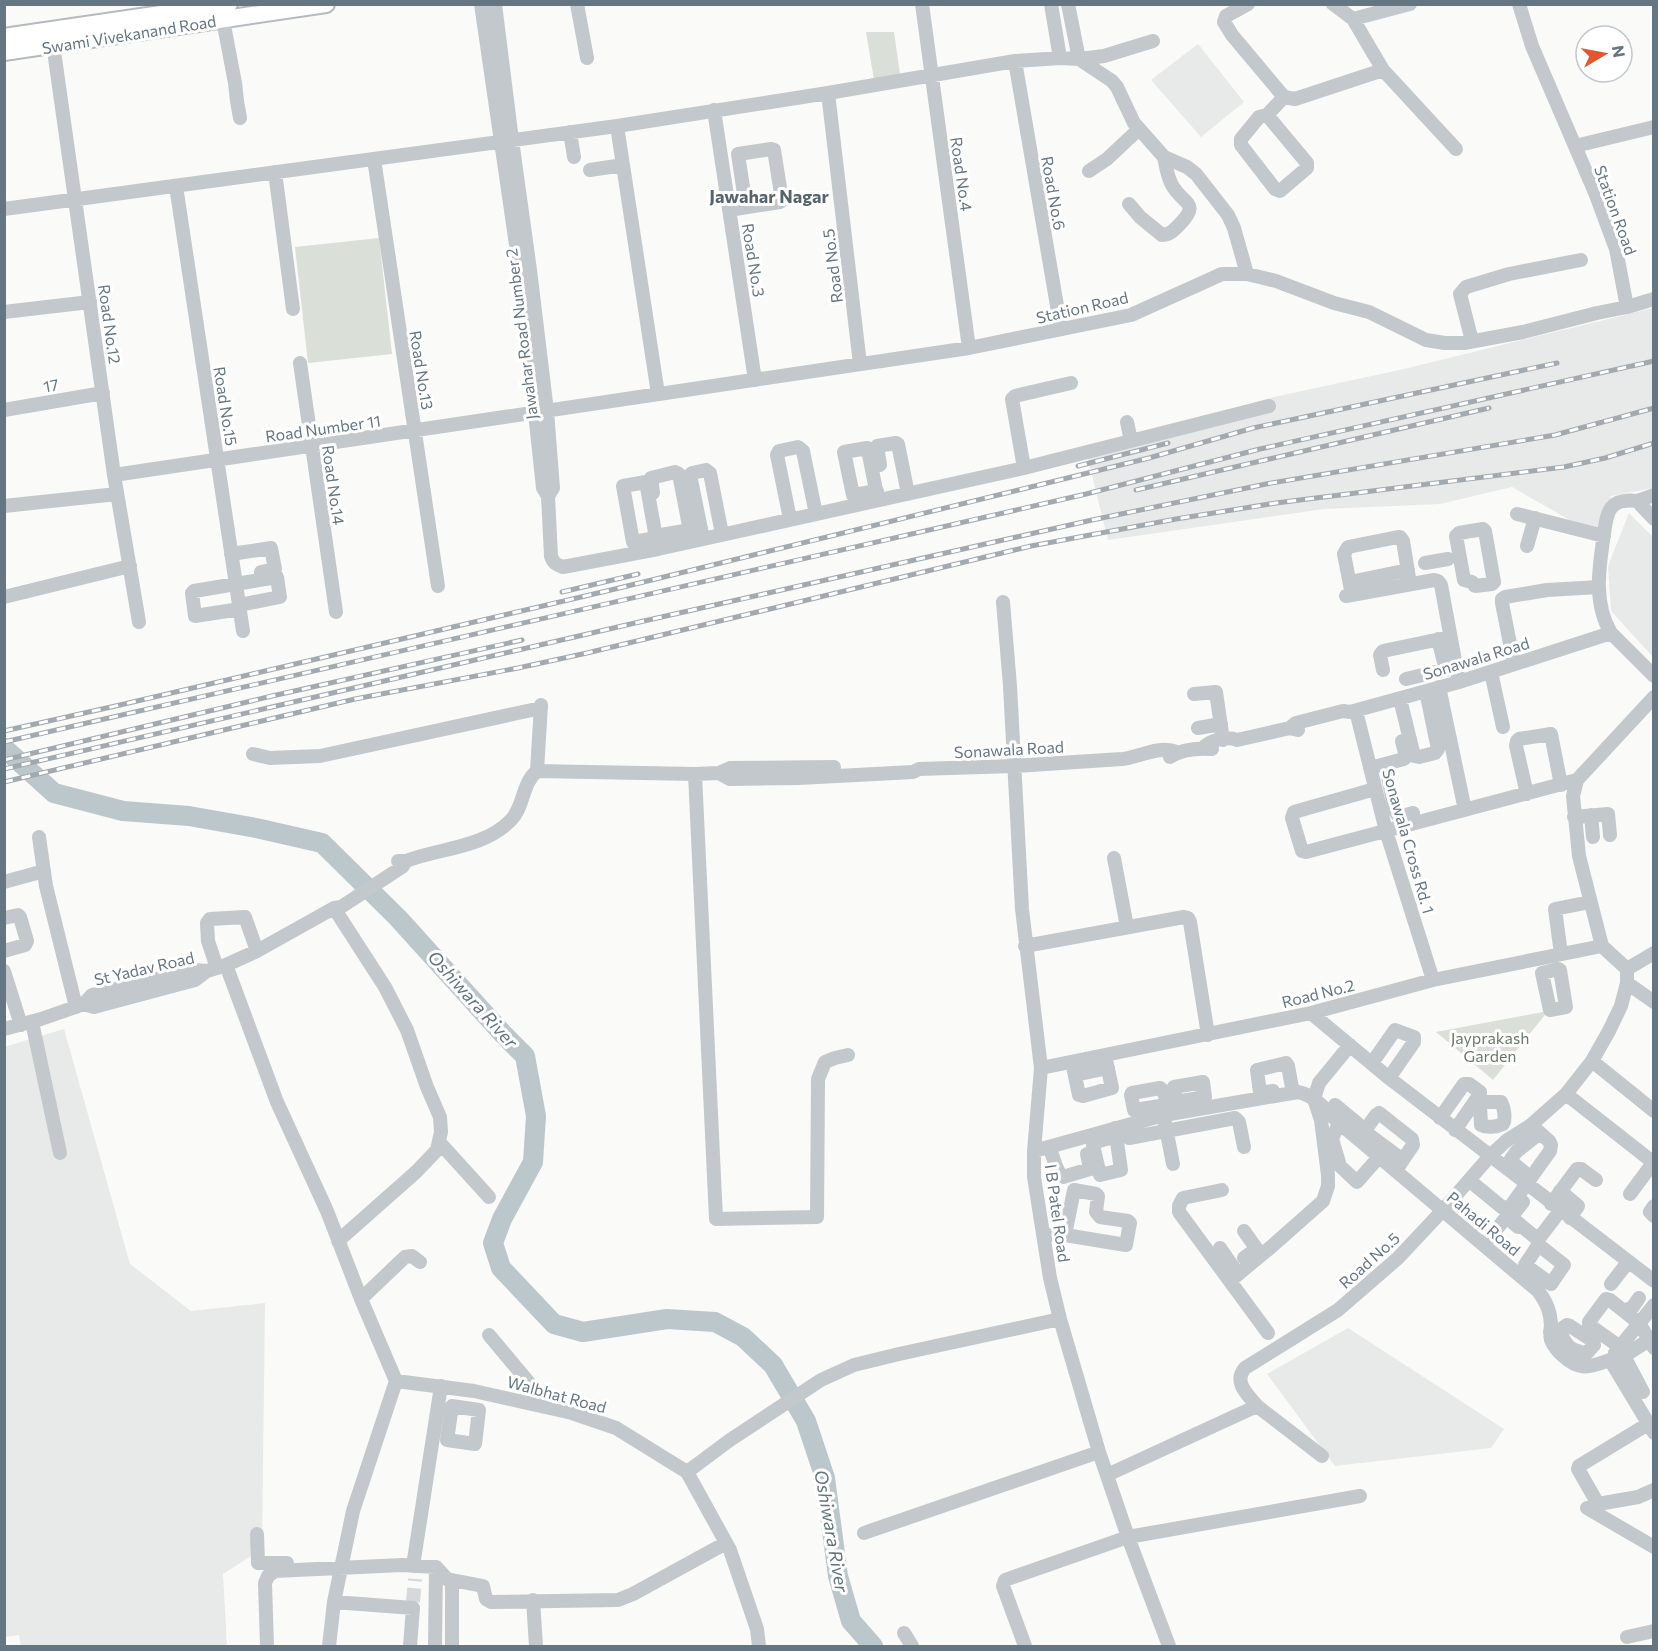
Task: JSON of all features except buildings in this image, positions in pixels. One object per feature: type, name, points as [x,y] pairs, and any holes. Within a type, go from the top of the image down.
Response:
[{"type":"main road","name":"Swami Vivekanand Road","points":[[4,52],[52,38],[226,12],[326,4]]},
{"type":"main road","name":"Swami Vivekanand Road","points":[[4,37],[52,38]]},
{"type":"street","name":"Jawahar Road Number 2","points":[[481,4],[506,141],[525,271],[553,488],[548,496],[553,561],[563,567],[637,548]]},
{"type":"street","name":"Jawahar Road Number 2","points":[[495,4],[506,141]]},
{"type":"street","points":[[577,4],[586,58]]},
{"type":"street","name":"Road No.4","points":[[922,4],[969,348]]},
{"type":"street","points":[[1051,4],[1060,58]]},
{"type":"street","points":[[1068,4],[1079,59],[1112,81],[1130,117],[1164,157],[1187,167],[1196,174],[1228,215],[1247,274]]},
{"type":"street","points":[[1248,4],[1226,16],[1224,21],[1232,35],[1284,97],[1296,99],[1383,70]]},
{"type":"street","points":[[1333,4],[1353,19],[1383,70],[1456,149]]},
{"type":"street","points":[[1353,19],[1410,4]]},
{"type":"street","name":"Station Road","points":[[1519,4],[1532,46],[1596,195],[1616,249],[1627,307]]},
{"type":"street","points":[[226,12],[240,118]]},
{"type":"street","name":"Road No.12","points":[[52,38],[114,475],[139,622]]},
{"type":"street","points":[[4,209],[617,126],[1015,61],[1104,56],[1153,41]]},
{"type":"street","name":"Road No.6","points":[[1015,61],[1061,329]]},
{"type":"street","name":"Road No.5","points":[[828,93],[860,364]]},
{"type":"street","points":[[1267,116],[1307,163],[1307,168],[1280,191],[1275,189],[1241,145],[1241,139],[1259,117],[1267,116],[1284,97]]},
{"type":"street","name":"Road No.3","points":[[714,110],[755,380]]},
{"type":"street","points":[[617,126],[658,394]]},
{"type":"street","points":[[1575,146],[1653,127]]},
{"type":"street","points":[[1089,171],[1107,159],[1139,129]]},
{"type":"street","points":[[570,132],[574,157]]},
{"type":"street","points":[[729,210],[780,202],[782,200],[774,150],[738,154],[746,207]]},
{"type":"street","points":[[1129,204],[1140,217],[1162,235],[1173,231],[1188,216],[1190,212],[1188,204],[1172,186],[1164,157]]},
{"type":"street","name":"Road No.13","points":[[374,159],[438,586]]},
{"type":"street","points":[[722,166],[739,164]]},
{"type":"street","points":[[590,170],[623,165]]},
{"type":"street","points":[[275,172],[293,309]]},
{"type":"street","name":"Road No.15","points":[[176,186],[217,460],[234,554],[243,632]]},
{"type":"street","points":[[1581,260],[1509,274],[1466,287],[1460,294],[1472,341],[1523,332],[1653,299]]},
{"type":"street","name":"Jawahar Road Number 2","points":[[525,271],[527,334],[542,412]]},
{"type":"street","name":"Station Road","points":[[755,380],[969,348],[1131,315],[1222,274],[1247,274],[1276,281],[1334,303],[1369,312],[1426,340],[1445,343],[1472,341]]},
{"type":"street","points":[[4,312],[90,302]]},
{"type":"street","name":"Road No.14","points":[[300,363],[336,612]]},
{"type":"street","name":"Road Number 11","points":[[114,475],[755,380]]},
{"type":"street","points":[[1024,468],[1012,399],[1015,396],[1071,382]]},
{"type":"street","name":"17","points":[[4,410],[103,393]]},
{"type":"street","points":[[660,542],[646,482],[624,486],[633,542],[637,548],[696,533],[722,534],[816,514],[877,495],[1024,468],[1269,406]]},
{"type":"street","points":[[1126,422],[1131,441]]},
{"type":"street","points":[[790,519],[777,457],[779,451],[798,447],[802,448],[816,514]]},
{"type":"street","points":[[696,533],[690,476],[692,473],[706,470],[710,473],[722,534]]},
{"type":"street","points":[[660,542],[651,480],[653,477],[675,472],[679,474],[696,533]]},
{"type":"street","points":[[4,506],[117,494]]},
{"type":"street","points":[[1653,495],[1636,501],[1622,501],[1612,506],[1608,514],[1599,568],[1602,616],[1611,633],[1653,676]]},
{"type":"street","points":[[786,503],[812,497]]},
{"type":"street","points":[[1636,501],[1653,519]]},
{"type":"street","points":[[1517,514],[1604,536]]},
{"type":"street","points":[[696,533],[718,516]]},
{"type":"street","points":[[1527,546],[1535,518]]},
{"type":"street","points":[[1349,591],[1344,554],[1348,547],[1401,537],[1410,584]]},
{"type":"street","points":[[234,554],[269,548],[272,549],[275,567],[273,571],[193,591],[195,615],[197,617],[280,597],[277,578],[236,581]]},
{"type":"street","points":[[1448,559],[1428,562],[1437,583],[1451,668],[1459,682]]},
{"type":"street","points":[[4,597],[130,566]]},
{"type":"street","points":[[1349,591],[1408,570]]},
{"type":"street","points":[[1349,591],[1464,580]]},
{"type":"street","points":[[1514,664],[1502,599],[1509,595],[1599,587]]},
{"type":"street","name":"I B Patel Road","points":[[1003,602],[1025,946],[1041,1068],[1034,1177],[1043,1235],[1059,1319],[1099,1452],[1169,1647]]},
{"type":"street","name":"Sonawala Road","points":[[537,771],[720,773],[730,779],[799,778],[913,772],[919,769],[1014,766],[1136,758],[1143,761],[1171,757],[1177,752],[1203,748],[1209,750],[1233,745],[1230,740],[1290,728],[1298,730],[1345,718],[1353,712],[1459,682],[1611,633]]},
{"type":"street","points":[[1418,636],[1446,635]]},
{"type":"street","points":[[1383,670],[1380,655],[1383,651],[1446,635]]},
{"type":"street","points":[[1406,679],[1451,668]]},
{"type":"street","points":[[1491,672],[1503,727]]},
{"type":"street","points":[[1396,700],[1413,754],[1419,757],[1435,753],[1438,749],[1433,689]]},
{"type":"street","points":[[1433,689],[1465,810]]},
{"type":"street","points":[[1194,694],[1216,692],[1221,724],[1230,740]]},
{"type":"street","points":[[1588,930],[1574,817],[1573,796],[1577,780],[1653,697]]},
{"type":"street","points":[[1372,777],[1405,756],[1396,700]]},
{"type":"street","points":[[253,754],[270,758],[320,756],[541,707],[537,771]]},
{"type":"street","name":"Sonawala Cross Rd. 1","points":[[1353,712],[1386,831],[1433,980]]},
{"type":"street","points":[[1198,728],[1221,724]]},
{"type":"street","points":[[1527,794],[1516,746],[1519,740],[1551,734],[1562,785]]},
{"type":"street","points":[[1403,769],[1372,777],[1294,812],[1292,818],[1300,849],[1306,852],[1577,780]]},
{"type":"street","name":"St Yadav Road","points":[[4,1029],[80,1006],[92,995],[193,970],[216,968],[257,951],[338,905],[402,863],[484,839],[511,820],[530,778],[537,771]]},
{"type":"street","points":[[1387,772],[1397,814],[1403,816],[1413,813]]},
{"type":"street","points":[[695,774],[716,1219],[817,1217],[818,1079],[825,1062],[848,1055]]},
{"type":"street","points":[[1574,817],[1608,814],[1610,835]]},
{"type":"street","points":[[1592,815],[1593,837]]},
{"type":"street","points":[[39,837],[46,886],[80,1006]]},
{"type":"street","points":[[1114,858],[1127,927]]},
{"type":"street","points":[[4,882],[44,871]]},
{"type":"street","points":[[1586,902],[1602,946],[1653,1002]]},
{"type":"street","points":[[1554,960],[1555,909],[1586,902]]},
{"type":"street","points":[[338,905],[407,1030],[440,1117],[441,1132],[437,1150],[416,1172],[338,1241]]},
{"type":"street","points":[[4,918],[18,915],[27,941],[25,945],[4,951]]},
{"type":"street","points":[[257,951],[245,917],[213,918],[207,922],[208,941],[216,968],[327,1211],[396,1381],[353,1511],[340,1568],[329,1647]]},
{"type":"street","points":[[1025,946],[1188,918],[1208,1035]]},
{"type":"street","name":"Road No.2","points":[[1041,1068],[1073,1068],[1107,1062],[1208,1035],[1311,1013],[1433,980],[1554,960],[1602,946]]},
{"type":"street","points":[[1627,976],[1653,953]]},
{"type":"street","points":[[4,971],[26,1024],[60,1153]]},
{"type":"street","name":"Road No.5","points":[[1257,1406],[1240,1382],[1241,1372],[1250,1364],[1338,1310],[1398,1258],[1443,1210],[1473,1183],[1490,1156],[1506,1141],[1535,1129],[1592,1061],[1621,1006],[1627,976]]},
{"type":"street","points":[[1311,1013],[1350,1045],[1375,1058],[1458,1126],[1490,1156],[1502,1171]]},
{"type":"street","points":[[1375,1058],[1395,1030],[1414,1037],[1414,1042],[1393,1073]]},
{"type":"street","points":[[1230,1273],[1271,1247],[1323,1201],[1328,1186],[1328,1175],[1321,1120],[1314,1099],[1319,1083],[1350,1045]]},
{"type":"street","points":[[1592,1061],[1653,1111]]},
{"type":"street","points":[[1073,1068],[1079,1095],[1083,1096],[1111,1089],[1107,1062]]},
{"type":"street","points":[[1266,1095],[1260,1093],[1257,1070],[1286,1063],[1292,1090]]},
{"type":"street","points":[[1443,1114],[1464,1084],[1469,1084],[1480,1092],[1458,1126]]},
{"type":"street","points":[[1120,1134],[1166,1111],[1183,1107],[1212,1106],[1292,1090],[1304,1092],[1314,1099]]},
{"type":"street","points":[[1566,1094],[1652,1168],[1630,1194]]},
{"type":"street","name":"Pahadi Road","points":[[1314,1099],[1340,1123],[1358,1135],[1377,1159],[1399,1165],[1443,1210],[1542,1286],[1555,1331],[1551,1339],[1570,1363],[1580,1367],[1610,1360]]},
{"type":"street","points":[[1335,1105],[1340,1123],[1332,1138],[1341,1169],[1355,1182],[1359,1182],[1377,1159]]},
{"type":"street","points":[[1212,1106],[1215,1122]]},
{"type":"street","points":[[1166,1111],[1173,1164]]},
{"type":"street","points":[[1377,1114],[1382,1114],[1413,1140],[1413,1145],[1399,1165],[1358,1135],[1377,1114]]},
{"type":"street","points":[[1034,1150],[1050,1150],[1090,1139],[1120,1134],[1167,1131],[1235,1118],[1238,1120],[1244,1147]]},
{"type":"street","points":[[1493,1126],[1516,1152]]},
{"type":"street","points":[[1527,1184],[1502,1171],[1488,1168],[1473,1183],[1503,1208],[1510,1207],[1527,1184],[1551,1149],[1549,1141],[1535,1129],[1511,1158],[1527,1184],[1554,1210],[1652,1277]]},
{"type":"street","points":[[1090,1139],[1095,1142],[1093,1145],[1100,1174],[1119,1172],[1121,1168],[1120,1134]]},
{"type":"street","points":[[1050,1150],[1061,1176],[1090,1170],[1090,1139]]},
{"type":"street","points":[[440,1143],[489,1197]]},
{"type":"street","points":[[1554,1210],[1560,1191],[1577,1169],[1579,1168],[1596,1180]]},
{"type":"street","points":[[1043,1235],[1065,1235],[1126,1245],[1130,1223],[1100,1217],[1096,1212],[1098,1196],[1074,1190],[1065,1235]]},
{"type":"street","points":[[1222,1190],[1183,1198],[1179,1212],[1230,1273],[1268,1333]]},
{"type":"street","points":[[1554,1210],[1578,1208],[1560,1191]]},
{"type":"street","points":[[1487,1242],[1506,1219],[1532,1240],[1533,1244],[1521,1270]]},
{"type":"street","points":[[1230,1273],[1255,1250],[1244,1231]]},
{"type":"street","points":[[1521,1270],[1526,1266],[1525,1263],[1537,1246],[1540,1246],[1564,1265],[1551,1284],[1542,1286]]},
{"type":"street","points":[[1220,1248],[1230,1273]]},
{"type":"street","points":[[361,1299],[405,1257],[412,1256],[420,1262]]},
{"type":"street","points":[[1611,1284],[1628,1262]]},
{"type":"street","points":[[1639,1310],[1605,1300],[1589,1324],[1619,1348],[1643,1392],[1651,1429],[1578,1469],[1598,1504],[1638,1497],[1653,1490]]},
{"type":"street","points":[[1619,1348],[1651,1344],[1639,1310]]},
{"type":"street","points":[[1639,1310],[1610,1360],[1643,1392]]},
{"type":"street","points":[[687,1472],[730,1440],[821,1380],[854,1365],[1059,1319]]},
{"type":"street","points":[[489,1335],[530,1384],[534,1404]]},
{"type":"street","name":"Walbhat Road","points":[[396,1381],[474,1391],[572,1413],[616,1428],[687,1472],[730,1550],[757,1629],[759,1647]]},
{"type":"street","points":[[408,1571],[441,1386]]},
{"type":"street","points":[[471,1408],[474,1391]]},
{"type":"street","points":[[1107,1475],[1257,1406],[1322,1456]]},
{"type":"street","points":[[864,1533],[1099,1452]]},
{"type":"street","points":[[1025,1647],[1003,1581],[1128,1537],[1359,1496]]},
{"type":"street","points":[[1587,1508],[1653,1547]]},
{"type":"street","points":[[257,1534],[258,1563],[408,1571]]},
{"type":"street","points":[[436,1567],[448,1580],[483,1586],[486,1599],[491,1602],[618,1600],[726,1543]]},
{"type":"street","points":[[267,1647],[265,1583],[272,1572],[287,1565]]},
{"type":"street","points":[[386,1575],[436,1567]]},
{"type":"street","points":[[435,1647],[436,1567]]},
{"type":"street","points":[[452,1581],[452,1647]]},
{"type":"street","points":[[533,1600],[536,1647]]},
{"type":"street","points":[[334,1602],[413,1605],[410,1647]]},
{"type":"street","points":[[1627,1636],[1653,1631]]},
{"type":"street","points":[[904,1633],[912,1647]]},
{"type":"shaded area","points":[[1198,44],[1244,102],[1201,137],[1151,80]]},
{"type":"shaded area","points":[[1653,308],[1653,488],[1611,496],[1594,534],[1512,487],[1440,504],[1324,509],[1108,540],[1086,451],[1274,397],[1404,369]]},
{"type":"shaded area","points":[[1629,513],[1653,537],[1653,657],[1611,611],[1608,566]]},
{"type":"shaded area","points":[[64,1029],[130,1264],[191,1311],[265,1303],[262,1549],[223,1574],[227,1646],[21,1646],[19,1635],[5,1637],[4,1047]]},
{"type":"shaded area","points":[[1348,1328],[1504,1429],[1491,1448],[1335,1466],[1267,1374]]},
{"type":"green space","points":[[866,32],[894,32],[900,74],[874,80]]},
{"type":"green space","points":[[379,238],[392,354],[308,363],[295,247]]},
{"type":"green space","name":"Jayprakash Garden","points":[[1548,1011],[1493,1080],[1436,1032]]},
{"type":"waterway","name":"Oshiwara River","points":[[4,748],[54,793],[123,811],[189,816],[322,843],[398,918],[525,1056],[536,1116],[533,1162],[502,1219],[493,1243],[501,1268],[554,1324],[583,1332],[667,1319],[715,1322],[743,1337],[773,1365],[806,1421],[825,1478],[838,1576],[851,1621],[873,1646]]},
{"type":"tunnel","points":[[413,1602],[415,1579]]},
{"type":"railway","points":[[4,742],[1086,494],[1260,449],[1654,361]]},
{"type":"railway","points":[[4,731],[615,589],[1149,458],[1253,428],[1557,363]]},
{"type":"railway","points":[[1136,490],[1489,408]]},
{"type":"railway","points":[[4,769],[1092,520],[1266,484],[1555,435],[1654,408]]},
{"type":"railway","points":[[1078,466],[1168,443]]},
{"type":"railway","points":[[4,782],[355,699],[587,653],[1031,546],[1276,503],[1564,467],[1605,458],[1654,443]]},
{"type":"railway","points":[[562,592],[638,574]]},
{"type":"railway","points":[[4,760],[272,696],[522,640]]},
{"type":"district","name":"Jawahar Nagar","points":[[769,196]]}]
